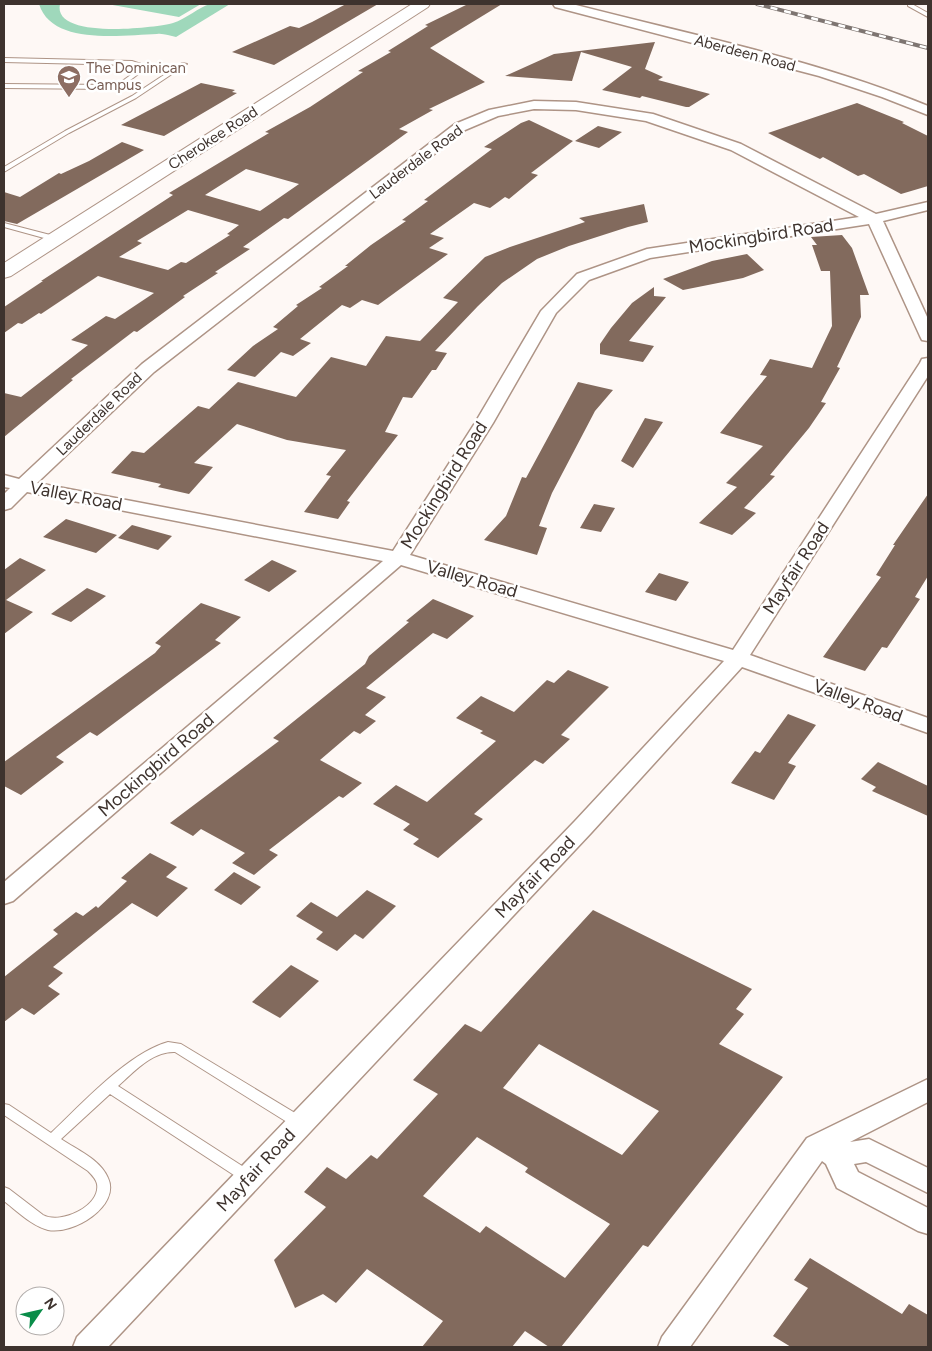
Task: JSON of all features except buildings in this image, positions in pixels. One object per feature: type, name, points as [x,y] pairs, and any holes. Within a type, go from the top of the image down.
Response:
[{"type":"street","name":"Cherokee Road","points":[[4,272],[422,4]]},
{"type":"street","name":"Aberdeen Road","points":[[559,4],[824,74],[887,94],[928,111]]},
{"type":"street","name":"Lauderdale Road","points":[[4,504],[148,368],[460,127],[494,113],[534,105],[576,106],[648,117],[736,147],[874,219]]},
{"type":"street","name":"Mockingbird Road","points":[[4,895],[398,558],[484,423],[549,311],[583,277],[647,254],[874,219],[928,206]]},
{"type":"street","points":[[874,219],[928,336]]},
{"type":"street","name":"Mayfair Road","points":[[88,1347],[583,827],[738,658],[928,364]]},
{"type":"street","name":"Valley Road","points":[[4,481],[398,558],[738,658],[928,726]]},
{"type":"street","points":[[673,1347],[827,1151],[928,1090]]},
{"type":"street","points":[[827,1151],[869,1150],[928,1181]]},
{"type":"street","points":[[827,1151],[847,1180],[928,1222]]},
{"type":"lane","points":[[910,5],[928,15]]},
{"type":"lane","points":[[4,60],[132,63],[139,65],[142,69],[123,83],[111,88],[4,86]]},
{"type":"lane","points":[[4,170],[68,132],[134,97],[184,64]]},
{"type":"lane","points":[[4,225],[55,239]]},
{"type":"lane","points":[[52,1140],[152,1052],[161,1047],[171,1045],[301,1123]]},
{"type":"lane","points":[[109,1088],[249,1178]]},
{"type":"lane","points":[[4,1109],[94,1167],[102,1177],[104,1188],[101,1199],[81,1217],[58,1225],[48,1224],[4,1193]]},
{"type":"green space","points":[[39,4],[60,4],[62,15],[72,23],[87,27],[127,29],[173,23],[210,4],[230,4],[176,37],[162,34],[108,36],[73,32],[58,27],[46,17]]},
{"type":"green space","points":[[107,4],[201,4],[179,17]]},
{"type":"railway","points":[[757,4],[928,48]]},
{"type":"place","name":"The Dominican Campus","points":[[69,98]]}]
